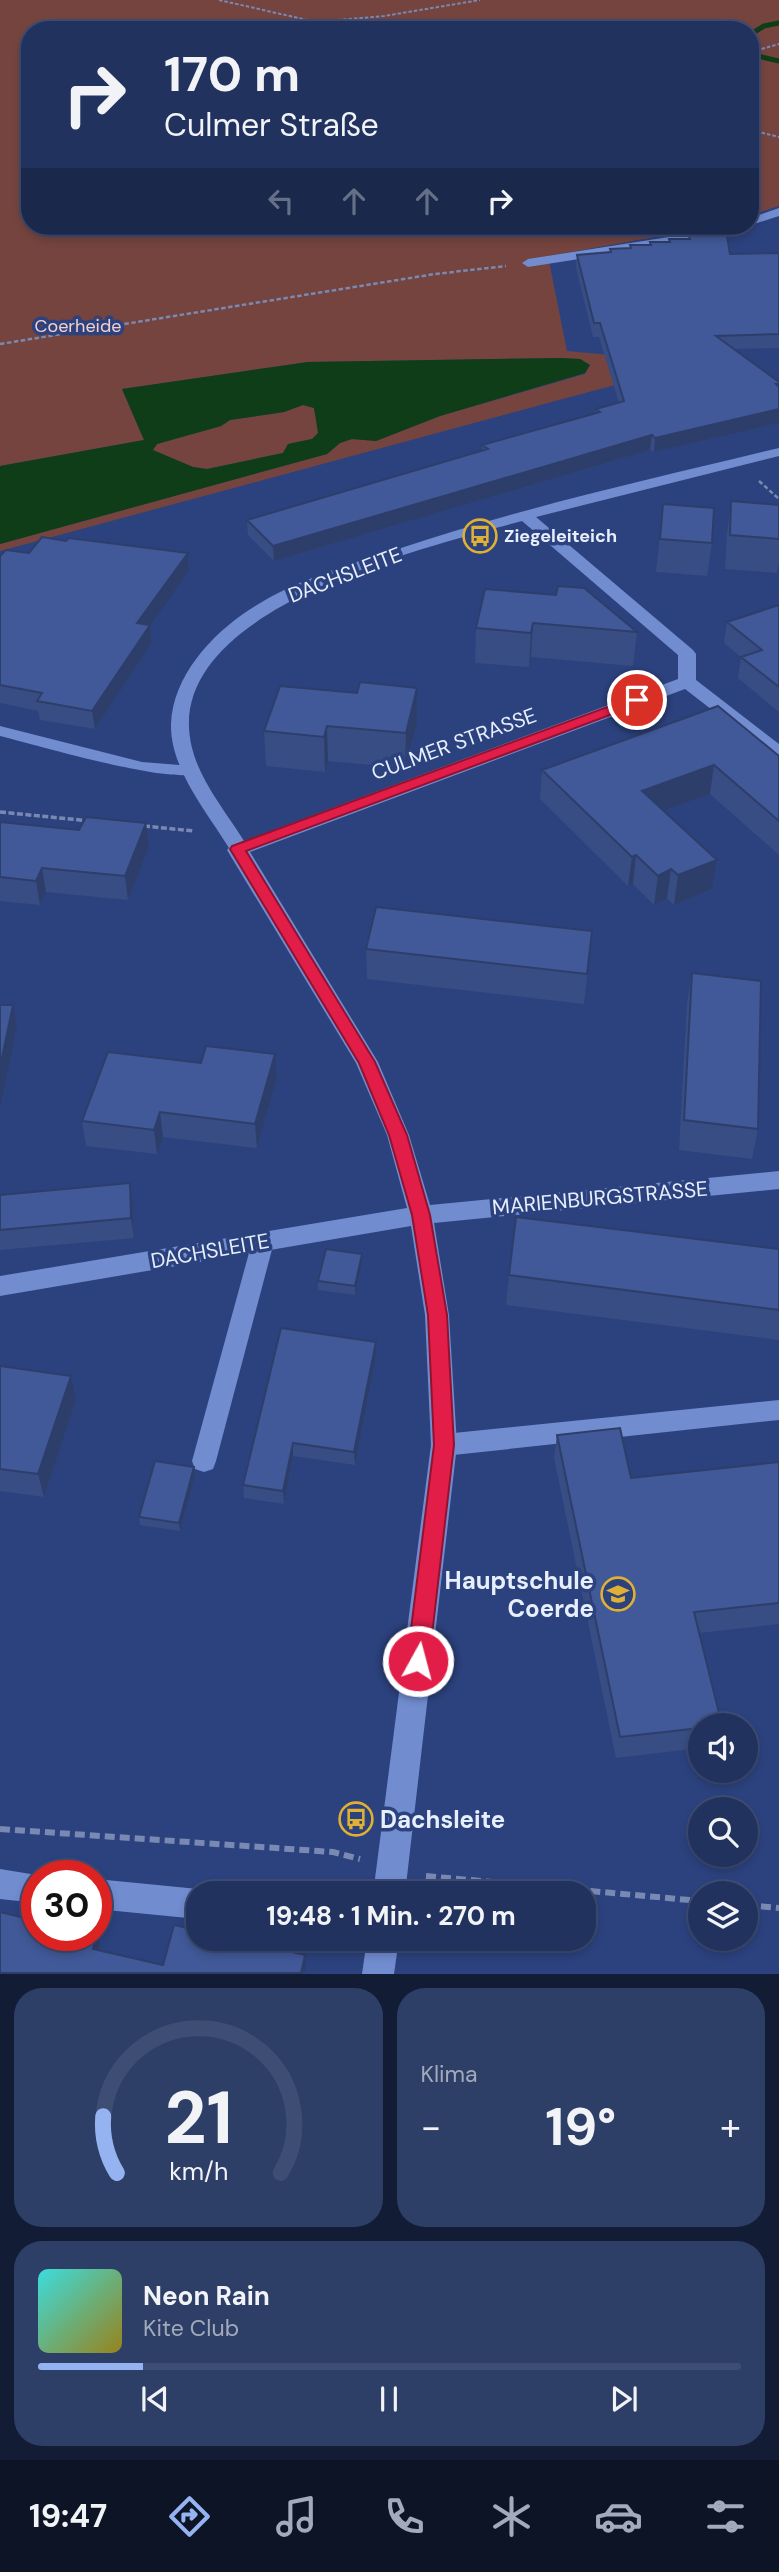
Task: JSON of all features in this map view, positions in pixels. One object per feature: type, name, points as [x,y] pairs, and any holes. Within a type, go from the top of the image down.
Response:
[{"type":"street","points":[[759,219],[779,212]]},
{"type":"street","points":[[528,263],[700,235]]},
{"type":"street","name":"DACHSLEITE","points":[[390,1881],[444,1445],[438,1315],[421,1215],[398,1135],[367,1062],[192,771],[178,725],[190,683],[212,649],[256,612],[314,583],[523,514],[779,452]]},
{"type":"street","points":[[523,514],[687,654],[687,681],[779,753]]},
{"type":"street","name":"CULMER STRASSE","points":[[234,842],[687,681]]},
{"type":"street","name":"MARIENBURGSTRASSE","points":[[421,1215],[779,1180]]},
{"type":"street","name":"DACHSLEITE","points":[[0,1286],[421,1215]]},
{"type":"street","points":[[378,1973],[381,1951]]},
{"type":"lane","points":[[0,732],[142,767],[192,771]]},
{"type":"lane","points":[[204,1461],[263,1242]]},
{"type":"lane","points":[[444,1445],[779,1410]]},
{"type":"lane","points":[[0,1884],[21,1886]]},
{"type":"lane","points":[[112,1896],[186,1903]]},
{"type":"path","points":[[219,0],[312,21]]},
{"type":"path","points":[[327,21],[384,16],[480,0]]},
{"type":"path","points":[[759,50],[779,44]]},
{"type":"path","points":[[759,132],[779,137]]},
{"type":"path","points":[[0,344],[435,274],[528,263]]},
{"type":"path","points":[[0,812],[95,821]]},
{"type":"path","points":[[135,825],[234,842]]},
{"type":"path","points":[[0,1829],[333,1852],[438,1878],[688,1900]]},
{"type":"path","points":[[758,1906],[779,1908]]},
{"type":"green space","name":"Coerheide","points":[[0,0],[779,0],[779,206],[759,212],[759,21],[21,21],[21,235],[666,235],[548,256],[567,351],[631,357],[652,375],[0,551],[0,544],[327,454],[340,443],[352,439],[376,441],[440,416],[585,374],[590,365],[580,359],[561,358],[308,362],[122,389],[144,440],[0,466]]},
{"type":"green space","points":[[303,405],[314,408],[319,432],[312,439],[288,444],[283,453],[207,469],[193,467],[152,450],[157,444],[221,426],[230,420],[284,412]]},
{"type":"shaded area","points":[[561,358],[580,359],[590,365],[585,373],[440,416],[376,441],[352,439],[340,443],[327,454],[0,544],[0,466],[144,440],[122,389],[308,362]],"holes":[[[303,405],[314,408],[318,433],[312,439],[288,444],[283,453],[207,469],[193,467],[153,450],[157,444],[221,426],[230,420],[284,412]]]},
{"type":"building","points":[[689,236],[727,236],[730,254],[779,253],[779,334],[716,336],[779,382],[776,384],[779,387],[779,409],[655,438],[652,435],[273,546],[247,520],[488,449],[482,445],[600,412],[596,409],[624,401],[600,323],[594,323],[577,255],[611,252],[610,249],[631,248],[630,245],[651,245],[650,242],[670,242],[669,239],[690,239]]},
{"type":"building","points":[[731,501],[779,505],[779,539],[730,535]]},
{"type":"building","points":[[663,504],[714,508],[712,543],[660,539]]},
{"type":"building","points":[[42,537],[188,553],[137,623],[150,625],[92,711],[37,701],[42,693],[0,685],[0,556],[6,550],[29,553]]},
{"type":"building","points":[[558,586],[584,588],[637,632],[533,623],[531,633],[476,628],[485,589],[556,595]]},
{"type":"building","points":[[779,605],[779,687],[741,657],[762,650],[727,622]]},
{"type":"building","points":[[360,682],[417,688],[406,733],[327,726],[324,737],[264,731],[280,686],[357,693]]},
{"type":"building","points":[[718,706],[779,756],[779,821],[714,765],[642,791],[717,860],[678,875],[671,869],[658,876],[636,855],[632,857],[542,770]]},
{"type":"building","points":[[86,817],[146,823],[125,876],[42,868],[36,881],[0,877],[0,822],[79,830]]},
{"type":"building","points":[[376,907],[592,931],[587,974],[366,949]]},
{"type":"building","points":[[692,973],[761,981],[758,1129],[684,1120]]},
{"type":"building","points":[[0,1005],[13,1005],[0,1067]]},
{"type":"building","points":[[206,1046],[275,1054],[255,1124],[160,1112],[154,1130],[82,1121],[108,1052],[201,1063]]},
{"type":"building","points":[[130,1183],[131,1218],[0,1230],[0,1195]]},
{"type":"building","points":[[516,1217],[779,1249],[779,1310],[509,1275]]},
{"type":"building","points":[[326,1249],[362,1254],[355,1286],[318,1281]]},
{"type":"building","points":[[281,1328],[376,1342],[354,1452],[293,1443],[283,1491],[243,1485]]},
{"type":"building","points":[[0,1366],[71,1376],[38,1474],[0,1469]]},
{"type":"building","points":[[620,1428],[631,1478],[779,1462],[779,1603],[694,1612],[719,1713],[688,1713],[688,1729],[620,1737],[557,1435]]},
{"type":"building","points":[[155,1461],[194,1467],[179,1523],[139,1517]]},
{"type":"building","points":[[0,1912],[21,1917],[21,1951],[102,1951],[163,1965],[174,1925],[186,1928],[186,1951],[288,1951],[305,1955],[301,1973],[0,1973]]},
{"type":"waterway","points":[[759,29],[779,23]]},
{"type":"waterway","points":[[759,56],[779,61]]},
{"type":"place","name":"Ziegeleiteich","points":[[480,536]]},
{"type":"place","name":"Hauptschule Coerde","points":[[618,1594]]},
{"type":"place","name":"Dachsleite","points":[[356,1819]]},
{"type":"route","points":[[418,1661],[444,1445],[438,1315],[421,1215],[398,1135],[367,1062],[237,849],[637,700]]}]
